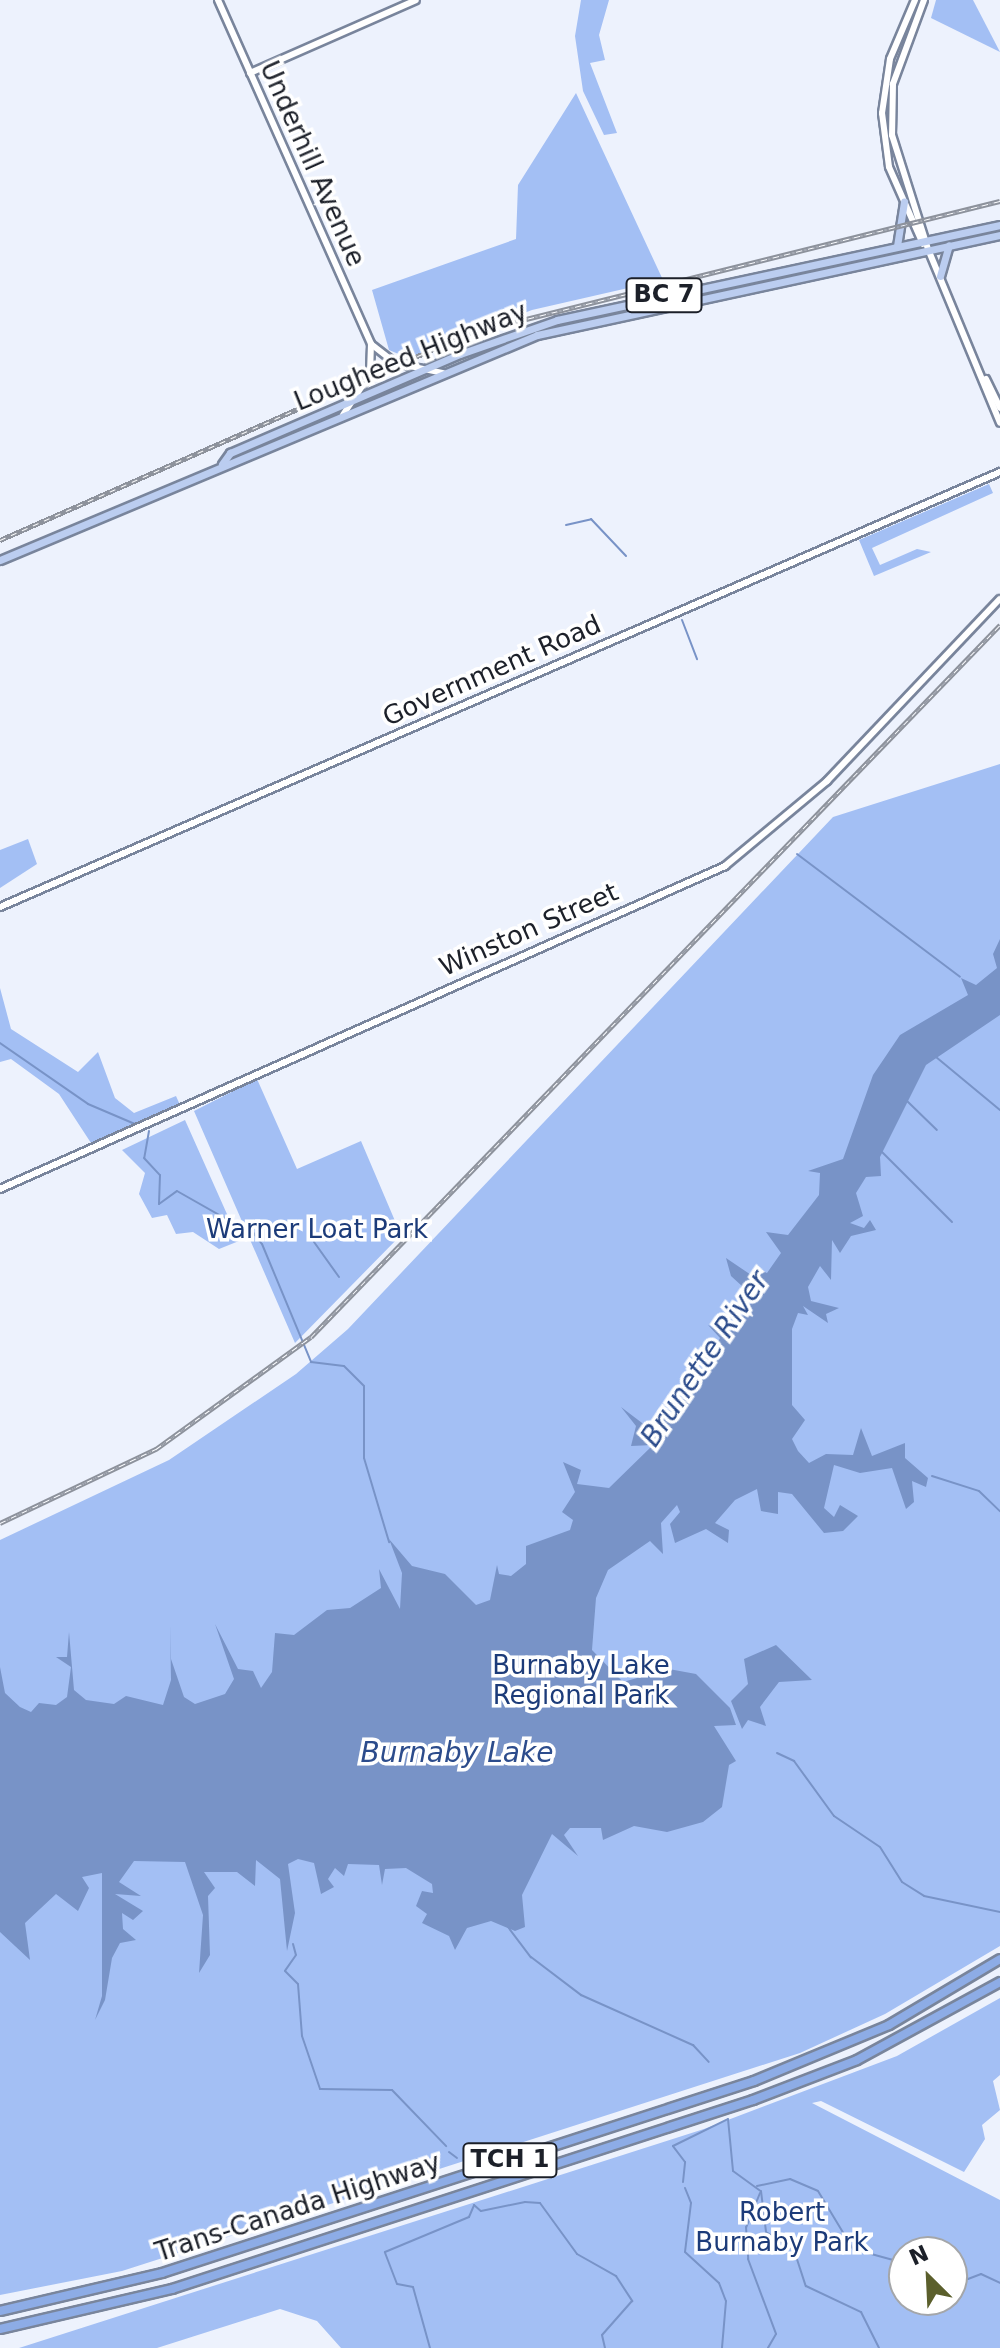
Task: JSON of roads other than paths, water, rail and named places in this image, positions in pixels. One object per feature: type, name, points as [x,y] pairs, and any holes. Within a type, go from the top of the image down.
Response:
[{"type":"highway","name":"Trans-Canada Highway","points":[[0,2311],[162,2273],[754,2081],[889,2025],[1000,1959]]},
{"type":"highway","name":"Trans-Canada Highway","points":[[0,2329],[172,2289],[753,2100],[857,2060],[1000,1982]]},
{"type":"main road","points":[[897,246],[904,202]]},
{"type":"main road","name":"Lougheed Highway","points":[[222,464],[230,453],[423,369],[594,310],[1000,225]]},
{"type":"main road","name":"Lougheed Highway","points":[[0,560],[443,373],[590,320],[1000,235]]},
{"type":"main road","points":[[940,276],[949,245]]},
{"type":"street","name":"Underhill Avenue","points":[[218,0],[371,344]]},
{"type":"street","points":[[250,73],[416,0]]},
{"type":"street","points":[[915,0],[885,80],[888,158],[904,202],[1000,408]]},
{"type":"street","points":[[924,0],[891,94],[898,159],[924,240]]},
{"type":"street","points":[[888,158],[898,159]]},
{"type":"street","points":[[371,344],[395,363],[443,373]]},
{"type":"street","points":[[342,417],[370,374],[371,344]]},
{"type":"street","points":[[984,376],[1000,399]]},
{"type":"street","points":[[984,376],[1000,423]]},
{"type":"street","name":"Government Road","points":[[0,907],[1000,472]]},
{"type":"street","name":"Winston Street","points":[[0,1189],[725,866],[827,781],[1000,599]]},
{"type":"water","name":"Burnaby Lake","points":[[1000,939],[1000,1015],[926,1065],[880,1157],[881,1176],[866,1177],[856,1193],[863,1216],[850,1223],[864,1228],[870,1220],[876,1230],[851,1236],[840,1253],[832,1240],[831,1280],[820,1266],[808,1287],[811,1301],[839,1308],[826,1314],[828,1323],[803,1306],[808,1315],[798,1313],[792,1329],[792,1405],[805,1420],[792,1439],[798,1451],[809,1463],[826,1454],[853,1455],[861,1428],[872,1456],[905,1443],[905,1458],[928,1478],[926,1487],[912,1481],[914,1502],[906,1509],[892,1468],[860,1473],[834,1465],[824,1508],[834,1517],[840,1505],[858,1516],[843,1531],[824,1533],[792,1494],[778,1492],[778,1514],[761,1511],[757,1489],[735,1500],[715,1523],[729,1530],[728,1543],[706,1529],[675,1543],[670,1524],[680,1512],[677,1505],[661,1523],[663,1554],[650,1541],[608,1570],[596,1598],[592,1650],[623,1682],[644,1676],[647,1665],[696,1674],[730,1708],[736,1725],[714,1726],[736,1761],[729,1765],[722,1807],[703,1822],[667,1832],[634,1826],[603,1840],[601,1828],[570,1828],[564,1835],[578,1856],[552,1834],[522,1895],[525,1927],[515,1931],[491,1921],[467,1928],[455,1950],[449,1936],[422,1923],[427,1914],[416,1906],[422,1891],[433,1893],[432,1884],[406,1868],[385,1869],[382,1885],[379,1865],[348,1864],[344,1876],[335,1868],[328,1879],[334,1887],[321,1894],[314,1863],[298,1859],[288,1864],[295,1913],[287,1951],[280,1879],[256,1860],[255,1886],[237,1872],[204,1872],[215,1888],[208,1896],[210,1955],[199,1973],[203,1915],[185,1862],[134,1861],[119,1882],[141,1896],[115,1894],[143,1911],[133,1920],[122,1913],[123,1929],[136,1940],[120,1943],[112,1958],[105,2000],[95,2020],[102,1996],[102,1873],[82,1877],[89,1888],[78,1911],[56,1894],[25,1923],[30,1960],[0,1932],[0,1667],[5,1693],[20,1707],[31,1712],[39,1703],[56,1705],[67,1697],[71,1667],[56,1657],[67,1657],[69,1632],[74,1690],[86,1700],[114,1704],[126,1696],[163,1705],[171,1680],[170,1624],[171,1659],[184,1697],[195,1704],[225,1694],[234,1679],[215,1624],[238,1669],[253,1671],[261,1688],[272,1672],[275,1633],[294,1635],[327,1610],[350,1608],[381,1588],[379,1569],[400,1609],[402,1573],[389,1539],[412,1566],[445,1574],[476,1605],[490,1600],[497,1565],[499,1574],[511,1576],[526,1564],[526,1546],[570,1530],[573,1520],[562,1512],[575,1492],[563,1462],[581,1470],[577,1484],[609,1488],[653,1445],[631,1446],[636,1426],[621,1407],[650,1429],[684,1404],[683,1393],[691,1394],[720,1338],[708,1325],[727,1335],[755,1298],[731,1276],[726,1258],[760,1281],[760,1270],[767,1273],[781,1253],[766,1232],[788,1235],[819,1195],[820,1173],[808,1171],[843,1159],[873,1075],[900,1035],[968,995],[961,978],[976,985],[997,968],[993,954]]},
{"type":"water","points":[[776,1645],[812,1680],[779,1682],[760,1707],[766,1726],[748,1720],[742,1729],[731,1701],[748,1684],[744,1659]]},
{"type":"waterway","points":[[566,525],[591,519],[626,556]]},
{"type":"waterway","points":[[682,620],[697,659]]},
{"type":"waterway","points":[[797,854],[960,977]]},
{"type":"waterway","points":[[0,1043],[88,1104],[135,1124]]},
{"type":"waterway","points":[[936,1057],[1000,1110]]},
{"type":"waterway","points":[[906,1100],[937,1130]]},
{"type":"waterway","points":[[149,1131],[144,1158],[160,1175],[159,1204],[177,1191],[230,1221]]},
{"type":"waterway","points":[[882,1152],[952,1222]]},
{"type":"waterway","points":[[246,1223],[262,1244],[311,1362],[344,1366],[364,1386],[364,1458],[389,1542]]},
{"type":"waterway","points":[[314,1242],[339,1277]]},
{"type":"waterway","points":[[932,1476],[979,1491],[1000,1511]]},
{"type":"waterway","points":[[777,1753],[794,1761],[834,1816],[880,1847],[902,1882],[924,1896],[1000,1912]]},
{"type":"waterway","points":[[508,1927],[531,1957],[581,1995],[693,2045],[709,2062]]},
{"type":"waterway","points":[[293,1944],[296,1955],[285,1971],[298,1984],[302,2036],[320,2089],[392,2090],[446,2146]]},
{"type":"waterway","points":[[683,2182],[685,2162],[673,2146],[728,2119],[733,2171],[761,2191],[766,2232],[794,2250],[806,2286],[861,2312],[879,2348]]},
{"type":"waterway","points":[[449,2152],[457,2158]]},
{"type":"waterway","points":[[757,2186],[790,2179],[818,2191],[853,2249],[888,2259]]},
{"type":"waterway","points":[[685,2188],[691,2203],[685,2252],[719,2283],[726,2301],[722,2348]]},
{"type":"waterway","points":[[760,2193],[746,2227],[748,2259],[776,2334],[768,2348]]},
{"type":"waterway","points":[[430,2348],[413,2287],[397,2284],[385,2252],[469,2217],[474,2205],[481,2211],[525,2202],[540,2203],[577,2254],[616,2276],[632,2301],[602,2335],[605,2348]]},
{"type":"waterway","points":[[968,2279],[981,2274],[1000,2283]]},
{"type":"railway","points":[[0,540],[470,333],[1000,201]]},
{"type":"railway","points":[[0,1523],[156,1449],[311,1337],[1000,625]]},
{"type":"park label","name":"Warner Loat Park","points":[[317,1230]]},
{"type":"park label","name":"Burnaby Lake Regional Park","points":[[581,1681]]},
{"type":"park label","name":"Robert Burnaby Park","points":[[782,2228]]},
{"type":"water label","name":"Brunette River","points":[[705,1359]]}]
